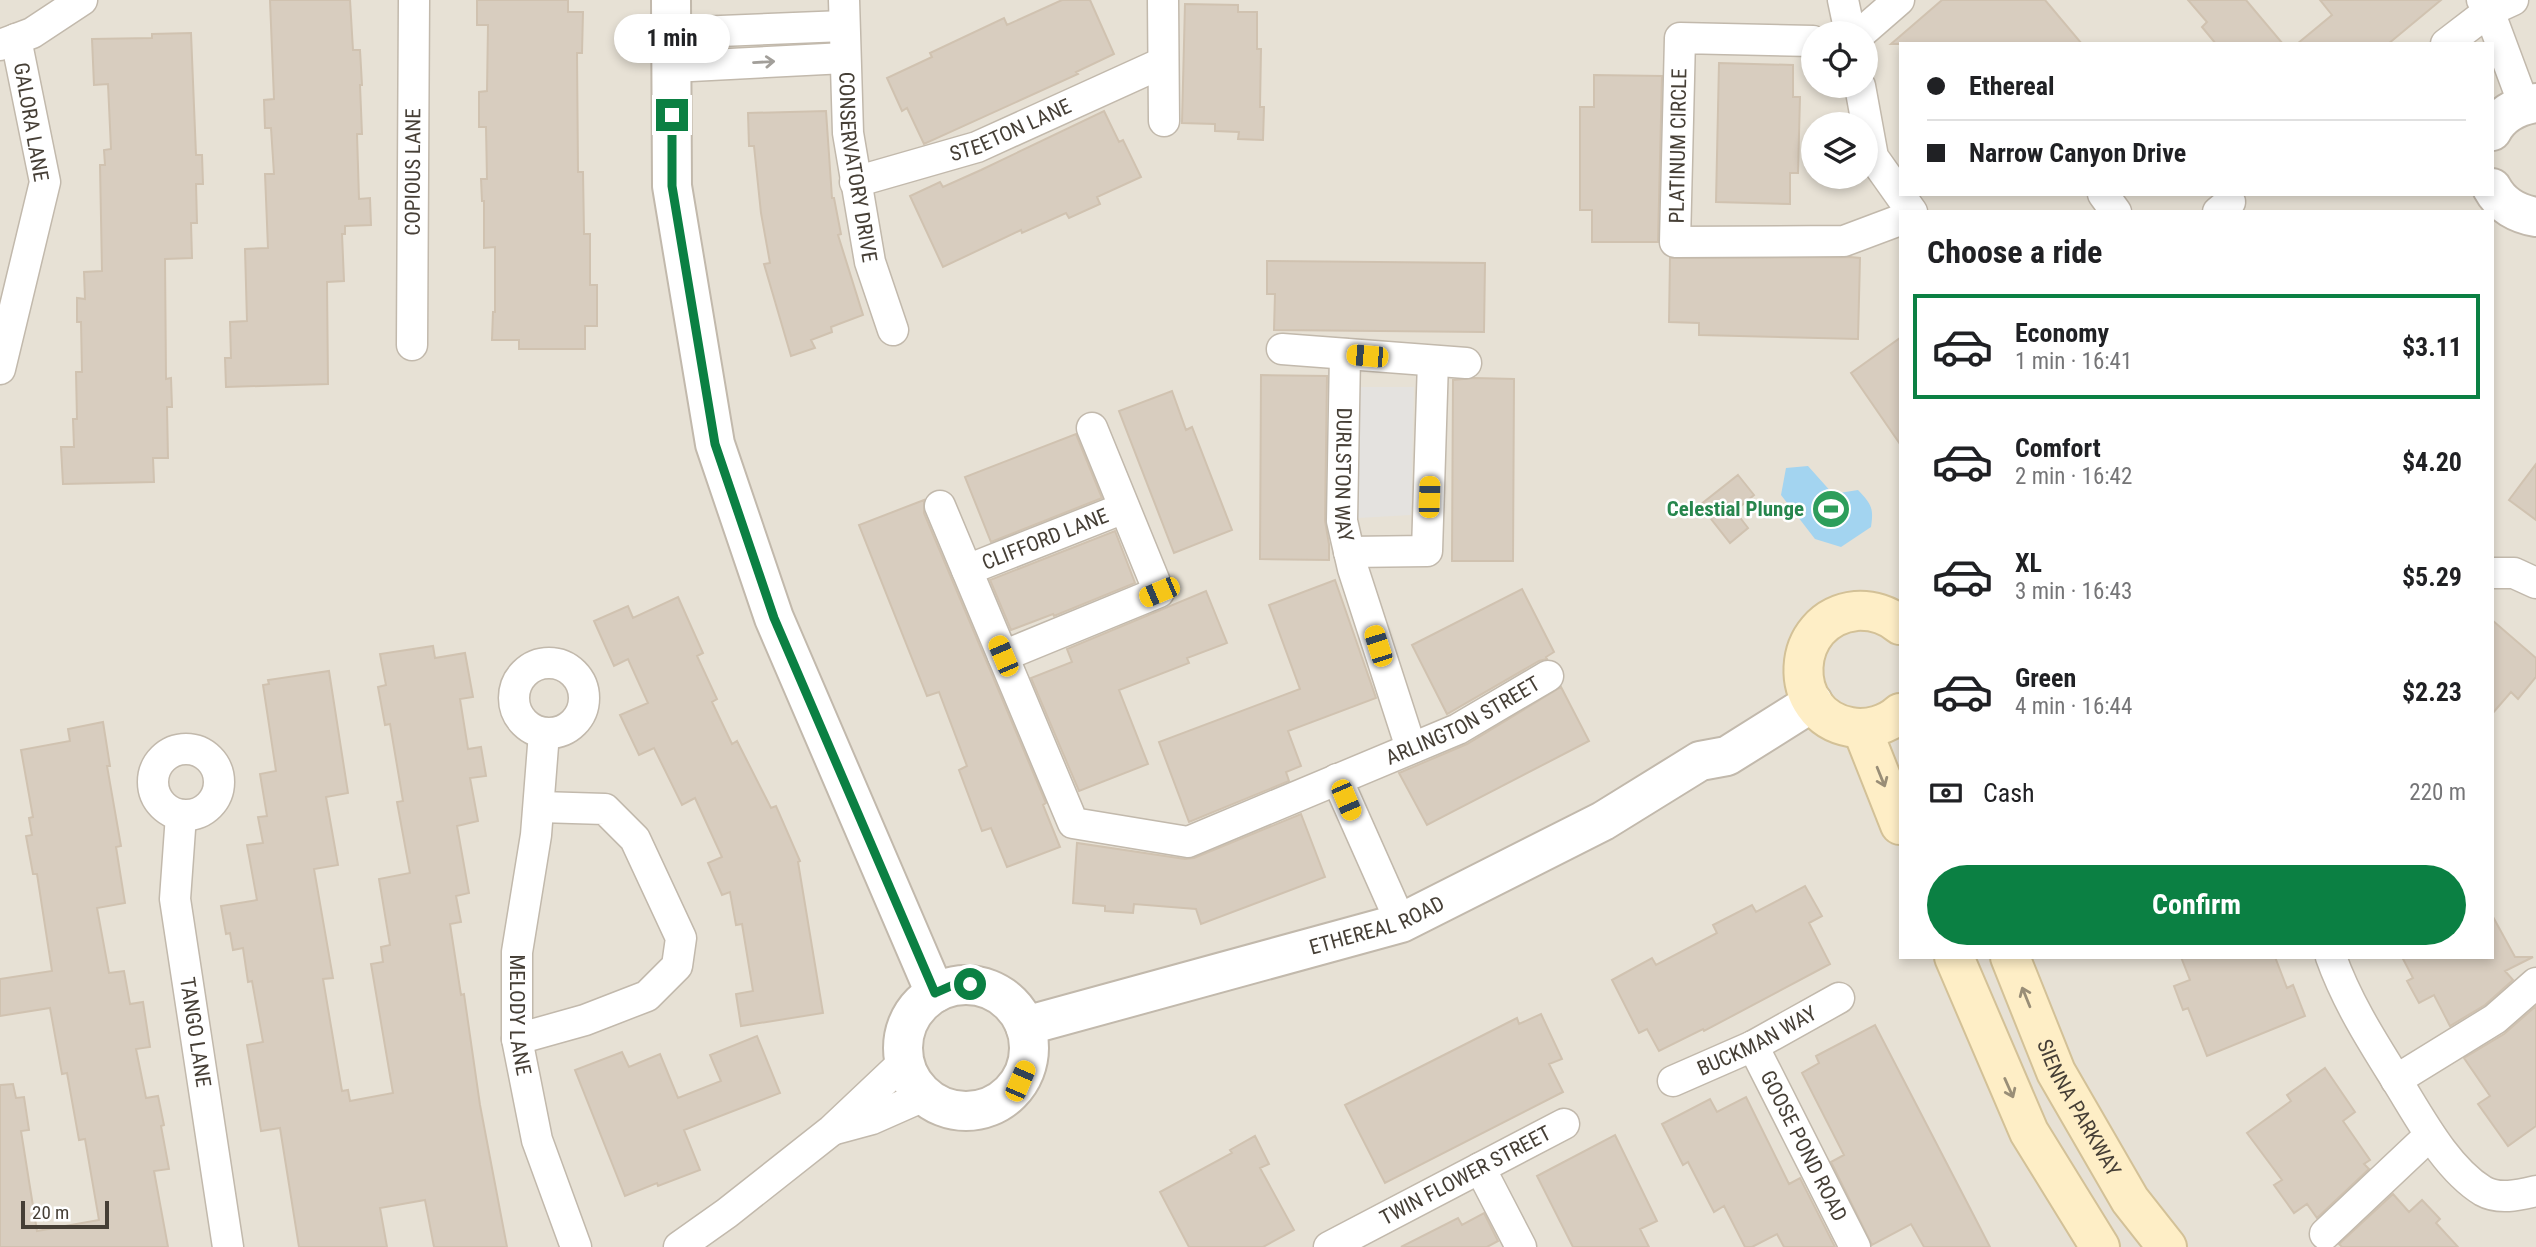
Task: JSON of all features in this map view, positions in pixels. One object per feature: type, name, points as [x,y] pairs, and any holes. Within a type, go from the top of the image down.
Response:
[{"type":"main road","points":[[1895,617],[1866,610],[1846,612],[1826,622],[1809,643],[1804,659],[1808,689],[1822,713],[1834,722],[1862,729],[1879,726],[1899,714]]},
{"type":"main road","points":[[1862,729],[1899,822]]},
{"type":"main road","points":[[1955,959],[2029,1132],[2100,1247]]},
{"type":"main road","name":"SIENNA PARKWAY","points":[[2011,959],[2056,1072],[2130,1200],[2167,1247]]},
{"type":"street","points":[[8,42],[32,33],[82,0]]},
{"type":"street","name":"COPIOUS LANE","points":[[412,345],[414,0]]},
{"type":"street","points":[[1163,0],[1164,121]]},
{"type":"street","points":[[1843,0],[1847,21]]},
{"type":"street","points":[[1875,21],[1899,0]]},
{"type":"street","points":[[2448,42],[2495,4],[2530,104],[2507,113],[2494,129]]},
{"type":"street","points":[[671,34],[844,13]]},
{"type":"street","name":"CONSERVATORY DRIVE","points":[[844,13],[848,133],[855,182],[870,262],[893,330]]},
{"type":"street","points":[[671,34],[845,58]]},
{"type":"street","points":[[671,34],[672,186],[715,444],[774,618],[935,993]]},
{"type":"street","name":"PLATINUM CIRCLE","points":[[1801,41],[1680,38],[1675,242],[1844,241],[1899,219]]},
{"type":"street","name":"GALORA LANE","points":[[0,369],[45,182],[8,42]]},
{"type":"street","name":"STEETON LANE","points":[[855,182],[976,146],[1162,63]]},
{"type":"street","points":[[1862,98],[1873,157],[1899,194]]},
{"type":"street","points":[[2486,198],[2524,215],[2536,217]]},
{"type":"street","points":[[1282,349],[1466,363]]},
{"type":"street","name":"DURLSTON WAY","points":[[1345,354],[1342,522],[1411,748]]},
{"type":"street","name":"DURLSTON WAY","points":[[1349,552],[1427,551],[1433,361]]},
{"type":"street","name":"CLIFFORD LANE","points":[[1003,656],[1159,592],[1092,428]]},
{"type":"street","name":"CLIFFORD LANE","points":[[940,506],[1073,822]]},
{"type":"street","name":"CLIFFORD LANE","points":[[967,570],[1124,508]]},
{"type":"street","points":[[2494,573],[2515,573],[2536,583]]},
{"type":"street","name":"ARLINGTON STREET","points":[[1073,822],[1188,842],[1458,729],[1548,676]]},
{"type":"street","name":"ETHEREAL ROAD","points":[[1026,1026],[1401,923],[1603,821],[1700,761],[1713,741],[1808,689]]},
{"type":"street","name":"MELODY LANE","points":[[544,733],[540,807],[517,952],[517,1038],[537,1140],[576,1247]]},
{"type":"street","points":[[1337,779],[1401,923]]},
{"type":"street","points":[[517,1038],[585,1020],[647,996],[677,966],[681,938],[635,839],[605,809],[540,807]]},
{"type":"street","name":"TANGO LANE","points":[[181,815],[175,899],[228,1247]]},
{"type":"street","points":[[2332,959],[2357,1017],[2430,1135],[2466,1178],[2486,1192],[2511,1197],[2536,1191]]},
{"type":"street","points":[[2396,1080],[2495,1018],[2536,983]]},
{"type":"street","points":[[970,984],[987,988],[1003,997],[1017,1010],[1026,1026],[1030,1044],[1028,1063],[1009,1096],[992,1107],[975,1112],[956,1111],[937,1105],[924,1096],[910,1079],[904,1062],[903,1041],[909,1021],[919,1005],[935,993],[951,986],[970,984]]},
{"type":"street","name":"BUCKMAN WAY","points":[[1672,1081],[1753,1046],[1839,998]]},
{"type":"street","name":"GOOSE POND ROAD","points":[[1753,1046],[1855,1247]]},
{"type":"street","points":[[679,1247],[727,1213],[832,1130],[904,1062]]},
{"type":"street","points":[[832,1130],[872,1119],[924,1096]]},
{"type":"street","name":"TWIN FLOWER STREET","points":[[1341,1244],[1564,1124]]},
{"type":"street","points":[[2325,1234],[2430,1135]]},
{"type":"street","points":[[1480,1168],[1521,1247]]},
{"type":"shaded area","points":[[0,0],[2536,0],[2536,1247],[0,1247]]},
{"type":"shaded area","points":[[1360,387],[1414,387],[1411,515],[1358,518]]},
{"type":"water","name":"Celestial Plunge","points":[[1808,466],[1833,494],[1858,490],[1870,506],[1871,527],[1841,547],[1815,539],[1781,495],[1786,468]]},
{"type":"building","points":[[270,0],[350,0],[353,50],[360,50],[362,85],[362,134],[357,134],[359,199],[370,198],[371,225],[345,226],[345,234],[342,234],[344,281],[327,282],[328,384],[226,387],[225,358],[231,358],[230,322],[247,321],[245,249],[268,248],[265,174],[274,174],[271,128],[265,128],[264,100],[274,99]]},
{"type":"building","points":[[477,0],[568,0],[568,12],[583,12],[582,53],[577,53],[578,172],[583,172],[584,234],[590,234],[590,285],[597,285],[597,326],[585,326],[585,349],[519,349],[519,340],[492,340],[495,247],[484,248],[481,179],[487,179],[486,127],[479,127],[479,92],[487,91],[488,25],[477,25]]},
{"type":"building","points":[[1062,0],[1090,0],[1114,54],[1076,72],[1078,74],[924,144],[907,108],[902,111],[887,78],[932,57],[930,53],[1004,18],[1007,25]]},
{"type":"building","points":[[1942,0],[2045,0],[2080,42],[1899,42],[1891,44]]},
{"type":"building","points":[[2188,0],[2246,0],[2281,42],[2214,42],[2202,27],[2207,22]]},
{"type":"building","points":[[2320,0],[2441,0],[2390,42],[2299,42],[2332,15]]},
{"type":"building","points":[[1185,4],[1238,5],[1238,12],[1257,12],[1257,49],[1261,49],[1260,107],[1264,107],[1263,140],[1238,139],[1239,132],[1215,131],[1215,124],[1182,123]]},
{"type":"building","points":[[191,33],[196,155],[202,155],[203,184],[196,184],[197,223],[191,223],[192,258],[165,259],[166,379],[171,378],[172,407],[167,407],[168,458],[153,458],[154,482],[63,484],[61,447],[74,447],[73,419],[77,419],[76,372],[82,372],[81,322],[77,322],[77,298],[85,299],[84,272],[102,271],[100,165],[105,165],[104,150],[111,149],[108,84],[94,85],[92,39],[152,38],[152,34]]},
{"type":"building","points":[[1719,63],[1793,65],[1793,97],[1800,97],[1798,173],[1790,173],[1790,204],[1716,202]]},
{"type":"building","points":[[1594,75],[1662,76],[1658,242],[1592,242],[1592,210],[1580,210],[1580,107],[1594,107]]},
{"type":"building","points":[[826,111],[832,198],[841,234],[838,235],[863,315],[831,327],[832,332],[811,340],[815,348],[791,356],[764,264],[770,263],[761,213],[754,146],[749,146],[748,113]]},
{"type":"building","points":[[1104,111],[1119,142],[1123,140],[1141,177],[1097,197],[1100,204],[1069,218],[1066,213],[1022,233],[1021,230],[943,267],[910,196],[940,182],[943,187]]},
{"type":"building","points":[[1670,258],[1860,258],[1858,339],[1699,335],[1699,323],[1669,322]]},
{"type":"building","points":[[1267,261],[1485,263],[1484,332],[1274,330],[1275,294],[1267,294]]},
{"type":"building","points":[[1899,339],[1899,443],[1851,373]]},
{"type":"building","points":[[1261,375],[1327,376],[1325,521],[1329,560],[1260,559]]},
{"type":"building","points":[[1514,379],[1513,561],[1452,561],[1453,380]]},
{"type":"building","points":[[1172,391],[1186,430],[1192,427],[1232,530],[1174,553],[1119,411]]},
{"type":"building","points":[[1076,434],[1102,498],[991,542],[965,477]]},
{"type":"building","points":[[2536,464],[2536,520],[2509,500]]},
{"type":"building","points":[[1738,475],[1754,495],[1735,511],[1748,528],[1730,543],[1700,505]]},
{"type":"building","points":[[924,500],[924,513],[1046,803],[1043,805],[1060,847],[1007,867],[991,828],[982,831],[959,770],[967,766],[939,692],[927,696],[859,525]]},
{"type":"building","points":[[1115,531],[1135,583],[1054,616],[1053,614],[1011,630],[990,580]]},
{"type":"building","points":[[1335,580],[1376,698],[1288,731],[1301,766],[1286,772],[1289,781],[1189,822],[1159,742],[1300,689],[1269,605]]},
{"type":"building","points":[[1522,589],[1554,652],[1546,657],[1547,659],[1539,661],[1447,714],[1412,645]]},
{"type":"building","points":[[1206,591],[1227,643],[1187,658],[1189,663],[1119,690],[1148,764],[1079,791],[1031,678],[1072,662],[1067,649]]},
{"type":"building","points":[[678,597],[703,653],[697,656],[717,699],[712,702],[732,744],[737,741],[771,808],[776,806],[800,861],[798,862],[823,1013],[741,1026],[736,994],[753,991],[742,924],[736,925],[730,892],[722,895],[708,863],[722,857],[695,798],[682,805],[654,748],[639,755],[620,715],[648,703],[628,659],[614,666],[594,621],[628,606],[633,618]]},
{"type":"building","points":[[2494,622],[2536,658],[2536,677],[2518,699],[2511,692],[2494,712]]},
{"type":"building","points":[[433,646],[435,658],[465,653],[473,697],[460,699],[468,749],[481,747],[486,776],[470,778],[478,821],[457,826],[469,893],[456,896],[461,922],[450,924],[507,1247],[434,1247],[425,1200],[380,1208],[387,1247],[299,1247],[280,1128],[261,1131],[247,1045],[263,1042],[252,981],[248,982],[243,948],[233,950],[230,933],[226,934],[221,906],[257,900],[247,845],[263,843],[258,817],[267,816],[260,774],[276,771],[263,685],[269,684],[268,680],[329,671],[348,793],[326,797],[338,865],[314,869],[333,978],[323,979],[342,1091],[348,1090],[350,1101],[393,1093],[371,964],[383,962],[381,947],[390,945],[379,879],[410,873],[397,802],[403,801],[390,724],[385,725],[378,687],[386,685],[380,654]]},
{"type":"building","points":[[1561,687],[1589,741],[1427,825],[1399,773],[1467,744]]},
{"type":"building","points":[[103,722],[110,766],[107,766],[121,846],[116,847],[125,903],[97,908],[109,973],[124,971],[130,1004],[143,1002],[150,1047],[136,1049],[146,1098],[158,1096],[164,1125],[161,1126],[169,1169],[154,1171],[168,1247],[0,1247],[0,1085],[13,1084],[16,1098],[24,1097],[29,1130],[21,1131],[37,1231],[99,1220],[85,1139],[79,1140],[67,1073],[62,1074],[50,1008],[0,1016],[0,979],[52,971],[37,874],[33,874],[26,836],[32,835],[29,818],[33,817],[21,750],[70,741],[68,729]]},
{"type":"building","points":[[1301,814],[1325,877],[1201,924],[1196,909],[1134,904],[1133,913],[1105,911],[1105,906],[1073,903],[1077,843],[1185,859],[1194,858]]},
{"type":"building","points":[[1805,886],[1822,916],[1809,923],[1830,964],[1704,1031],[1703,1029],[1659,1051],[1647,1029],[1639,1033],[1612,980],[1652,958],[1656,965],[1717,933],[1713,925],[1752,905],[1756,912]]},
{"type":"building","points":[[2494,919],[2515,957],[2533,957],[2505,971],[2513,980],[2485,1005],[2450,1026],[2434,995],[2419,1003],[2407,981],[2413,978],[2403,959],[2494,959]]},
{"type":"building","points":[[2182,959],[2276,959],[2287,988],[2293,985],[2305,1016],[2207,1056],[2188,1008],[2183,1010],[2174,986],[2190,980]]},
{"type":"building","points":[[2536,1006],[2536,1126],[2508,1146],[2478,1104],[2490,1096],[2464,1058],[2504,1034]]},
{"type":"building","points":[[1541,1014],[1562,1059],[1549,1064],[1563,1092],[1385,1183],[1345,1105],[1517,1018],[1519,1024]]},
{"type":"building","points":[[1875,1025],[1990,1247],[1924,1247],[1911,1224],[1872,1245],[1831,1162],[1844,1155],[1802,1073],[1819,1063],[1816,1056]]},
{"type":"building","points":[[757,1036],[780,1093],[684,1130],[700,1170],[625,1196],[575,1070],[622,1052],[629,1067],[660,1054],[678,1098],[721,1081],[710,1055]]},
{"type":"building","points":[[2325,1068],[2355,1112],[2343,1121],[2370,1160],[2364,1164],[2369,1169],[2317,1218],[2307,1204],[2294,1213],[2274,1185],[2282,1180],[2247,1133],[2291,1101],[2287,1095]]},
{"type":"building","points":[[1746,1097],[1789,1184],[1800,1178],[1835,1247],[1784,1247],[1777,1234],[1752,1247],[1745,1247],[1724,1206],[1714,1212],[1688,1162],[1683,1165],[1662,1124],[1710,1099],[1717,1112]]},
{"type":"building","points":[[1615,1135],[1657,1221],[1640,1229],[1649,1247],[1573,1247],[1537,1176]]},
{"type":"building","points":[[1255,1136],[1269,1164],[1260,1168],[1294,1230],[1263,1247],[1189,1247],[1160,1192],[1232,1153],[1230,1150]]},
{"type":"building","points":[[2393,1194],[2409,1212],[2422,1200],[2440,1219],[2436,1223],[2458,1247],[2342,1247],[2339,1244]]},
{"type":"building","points":[[1484,1213],[1498,1241],[1487,1247],[1401,1247],[1458,1218],[1462,1225]]},
{"type":"place","name":"Celestial Plunge","points":[[1831,509]]},
{"type":"route","points":[[672,115],[672,186],[715,444],[765,592],[935,993],[951,986],[970,984]]}]
